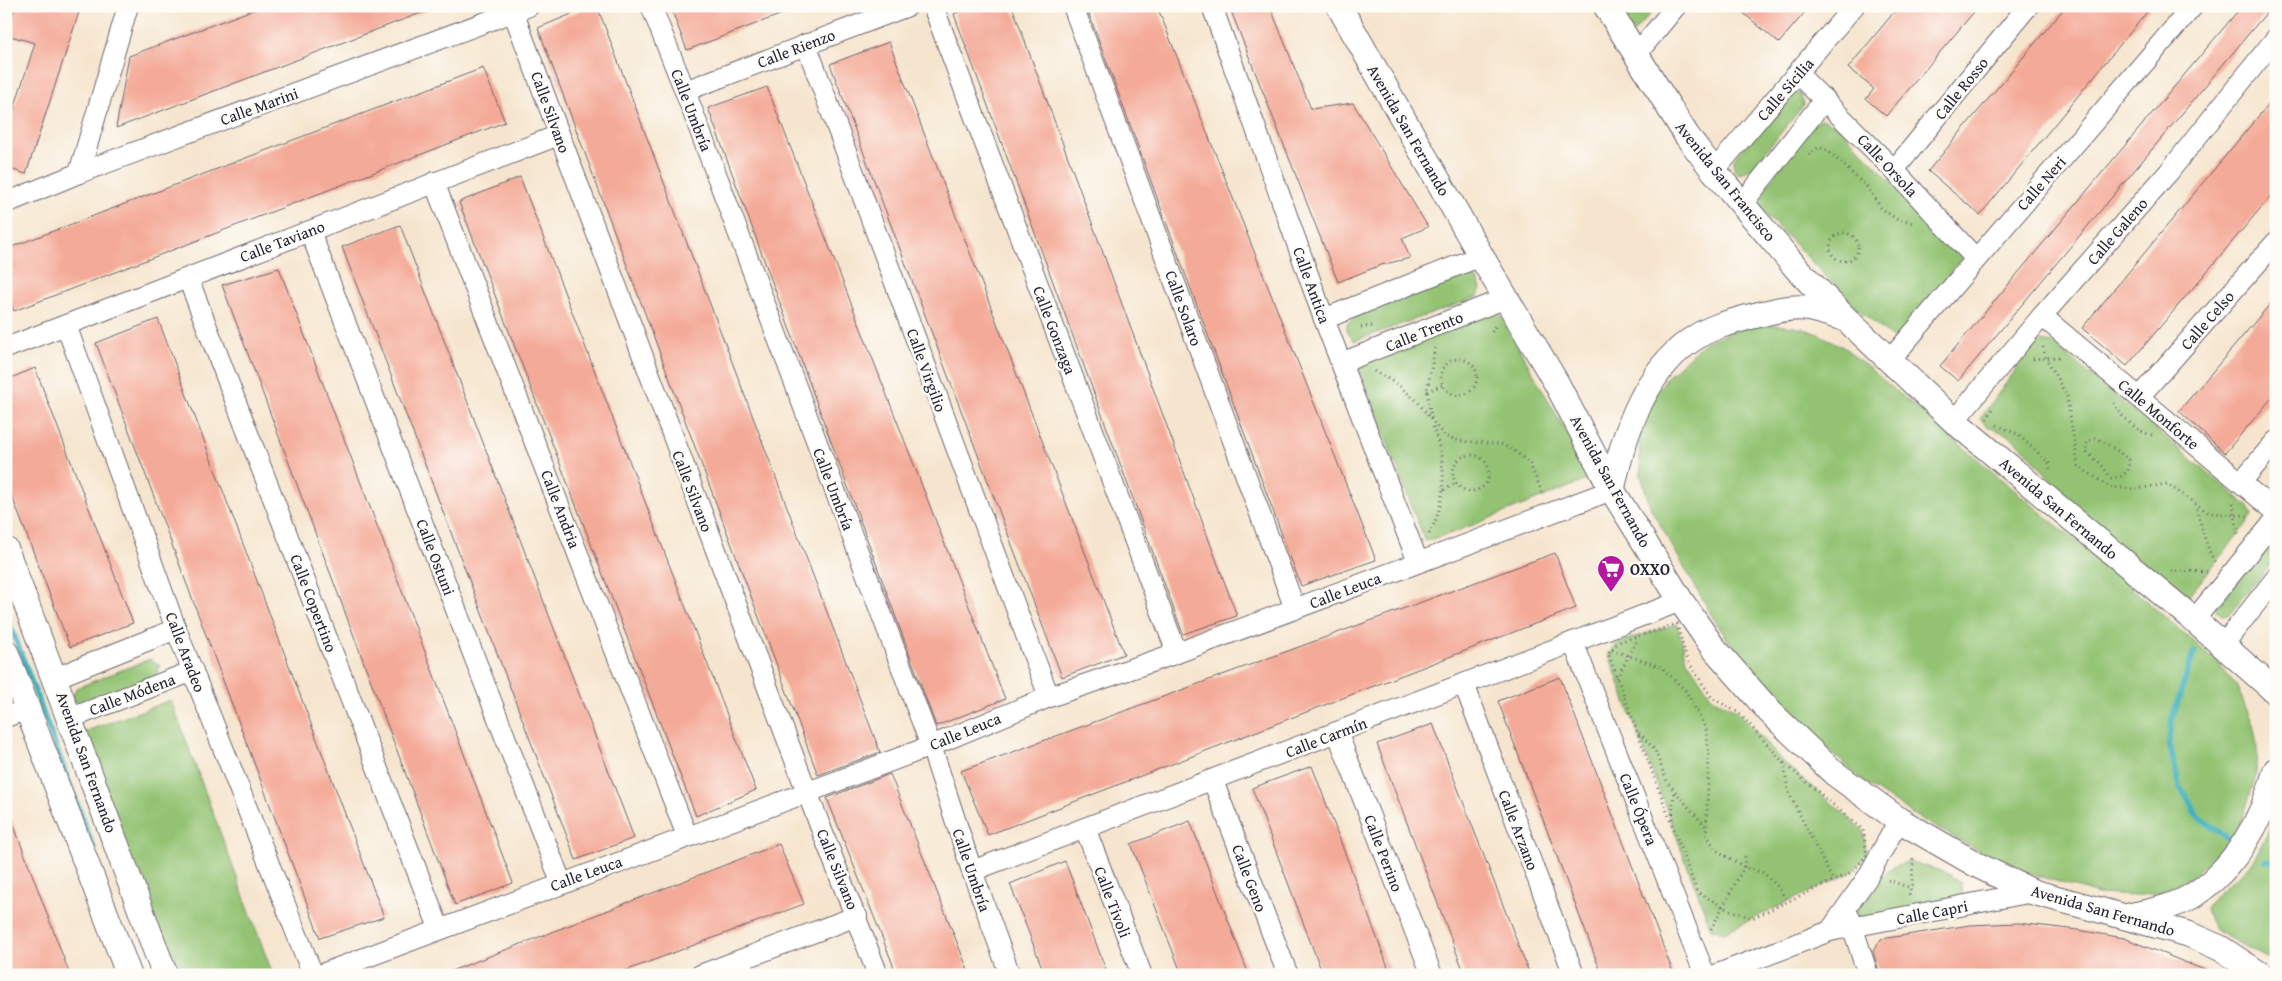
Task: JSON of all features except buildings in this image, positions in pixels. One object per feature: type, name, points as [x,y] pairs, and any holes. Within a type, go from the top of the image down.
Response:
[{"type":"street","name":"Calle Umbría","points":[[651,6],[685,91],[931,746],[972,871],[1010,975]]},
{"type":"street","name":"Calle Rienzo","points":[[685,91],[908,6]]},
{"type":"street","name":"Calle Gonzaga","points":[[933,6],[1177,653]]},
{"type":"street","name":"Calle Solaro","points":[[1073,6],[1296,609]]},
{"type":"street","name":"Calle Antica","points":[[1212,6],[1324,319],[1418,562]]},
{"type":"street","name":"Avenida San Fernando","points":[[1339,6],[1481,256],[1558,384],[1612,490],[1681,601],[1712,646],[1770,712],[1834,773],[1899,820],[1977,865],[2033,892],[2188,934],[2220,948],[2261,975]]},
{"type":"street","name":"Avenida San Francisco","points":[[1606,6],[1635,56],[1687,136],[1714,171],[1798,270],[1846,319]]},
{"type":"street","points":[[1635,56],[1676,6]]},
{"type":"street","name":"Calle Sicilia","points":[[1714,171],[1854,6]]},
{"type":"street","name":"Calle Rosso","points":[[1894,170],[2028,6]]},
{"type":"street","name":"Calle Neri","points":[[1890,360],[2193,6]]},
{"type":"street","points":[[79,173],[131,8]]},
{"type":"street","name":"Calle Marini","points":[[6,203],[79,173],[518,8]]},
{"type":"street","name":"Calle Silvano","points":[[518,8],[559,136],[878,975]]},
{"type":"street","name":"Calle Galeno","points":[[1954,421],[2042,316],[2168,173],[2276,38]]},
{"type":"street","name":"Calle Virgilio","points":[[806,44],[1049,697]]},
{"type":"street","name":"Calle Orsola","points":[[1798,74],[1894,170],[1976,259]]},
{"type":"street","points":[[1742,204],[1825,99]]},
{"type":"street","name":"Calle Taviano","points":[[6,348],[434,182],[559,136]]},
{"type":"street","name":"Calle Andria","points":[[434,182],[687,836]]},
{"type":"street","name":"Calle Ostuni","points":[[310,231],[561,882]]},
{"type":"street","name":"Calle Celso","points":[[2139,398],[2276,242]]},
{"type":"street","points":[[1324,319],[1481,256]]},
{"type":"street","name":"Calle Copertino","points":[[188,278],[440,928]]},
{"type":"street","name":"Calle Trento","points":[[1341,364],[1506,298]]},
{"type":"street","points":[[1612,490],[1620,450],[1635,411],[1665,362],[1695,337],[1728,323],[1776,310],[1804,308],[1846,319]]},
{"type":"street","name":"Calle Monforte","points":[[2042,316],[2139,398],[2237,491],[2276,512]]},
{"type":"street","name":"Avenida San Fernando","points":[[1846,319],[1954,421],[2194,620],[2276,692]]},
{"type":"street","name":"Calle Aradeo","points":[[66,326],[176,629],[314,975]]},
{"type":"street","points":[[2237,491],[2276,441]]},
{"type":"street","name":"Calle Leuca","points":[[319,975],[561,882],[931,746],[1049,697],[1177,653],[1612,490]]},
{"type":"street","points":[[2194,620],[2276,519]]},
{"type":"street","name":"Avenida San Fernando","points":[[6,550],[165,975]]},
{"type":"street","points":[[2223,645],[2276,578]]},
{"type":"street","name":"Calle Carmín","points":[[972,871],[1213,781],[1681,601]]},
{"type":"street","points":[[55,678],[176,629]]},
{"type":"street","name":"Calle Ópera","points":[[1573,642],[1705,975]]},
{"type":"street","points":[[8,665],[16,713],[129,975]]},
{"type":"street","name":"Calle Módena","points":[[70,718],[193,671]]},
{"type":"street","name":"Calle Arzano","points":[[1464,684],[1574,975]]},
{"type":"street","name":"Calle Perino","points":[[1337,732],[1432,975]]},
{"type":"street","points":[[2128,917],[2168,907],[2191,896],[2215,878],[2245,841],[2258,821],[2276,770]]},
{"type":"street","name":"Calle Geno","points":[[1213,781],[1288,975]]},
{"type":"street","points":[[1714,975],[1830,931],[1849,919],[1867,878],[1899,820]]},
{"type":"street","name":"Calle Tivoli","points":[[1085,828],[1142,975]]},
{"type":"street","name":"Calle Capri","points":[[1849,919],[2033,892]]},
{"type":"street","points":[[700,975],[731,970],[857,916]]},
{"type":"street","points":[[1849,919],[1868,975]]},
{"type":"path","points":[[1806,158],[1819,147],[1827,150],[1868,188],[1881,208],[1898,220],[1913,222],[1921,226]]},
{"type":"path","points":[[1842,233],[1852,235],[1858,247],[1855,256],[1847,261],[1838,261],[1830,250],[1831,241],[1842,233]]},
{"type":"path","points":[[1485,329],[1500,336]]},
{"type":"path","points":[[1426,541],[1436,520],[1443,490],[1443,462],[1431,420],[1427,391],[1436,340]]},
{"type":"path","points":[[2041,341],[2046,358],[2067,397],[2078,466],[2110,487],[2136,489],[2167,484],[2208,513],[2253,516]]},
{"type":"path","points":[[2031,359],[2062,357]]},
{"type":"path","points":[[1453,360],[1469,362],[1476,371],[1476,383],[1469,392],[1457,395],[1451,393],[1443,385],[1442,373],[1453,360]]},
{"type":"path","points":[[1369,368],[1397,384],[1418,402],[1444,436],[1460,441],[1501,444],[1516,452],[1530,464],[1544,498]]},
{"type":"path","points":[[1427,391],[1443,385]]},
{"type":"path","points":[[2111,396],[2117,410],[2144,433],[2160,437]]},
{"type":"path","points":[[1995,404],[1987,420],[2017,434],[2024,440],[2048,463],[2051,479]]},
{"type":"path","points":[[2095,438],[2102,439],[2110,448],[2122,453],[2129,460],[2128,470],[2121,476],[2111,478],[2100,463],[2086,452],[2086,445],[2089,440],[2095,438]]},
{"type":"path","points":[[1473,455],[1484,460],[1489,471],[1486,482],[1482,487],[1466,490],[1456,482],[1453,471],[1462,457],[1473,455]]},
{"type":"path","points":[[1443,490],[1456,482]]},
{"type":"path","points":[[2237,491],[2236,515],[2238,534]]},
{"type":"path","points":[[2195,504],[2206,548],[2215,562]]},
{"type":"path","points":[[2249,507],[2253,516]]},
{"type":"path","points":[[1428,516],[1442,524]]},
{"type":"path","points":[[2248,522],[2253,516]]},
{"type":"path","points":[[2232,541],[2243,528]]},
{"type":"path","points":[[2162,571],[2208,572],[2221,555]]},
{"type":"path","points":[[1677,624],[1687,660],[1712,698],[1739,713],[1784,763],[1863,830],[1868,855],[1852,872],[1752,918],[1722,906],[1697,892],[1617,678],[1608,653],[1619,642],[1677,624]]},
{"type":"path","points":[[1617,678],[1640,636]]},
{"type":"path","points":[[1611,650],[1661,667],[1686,691],[1706,729],[1709,756],[1706,834],[1716,850],[1744,867],[1764,873],[1778,886],[1788,902]]},
{"type":"path","points":[[1638,732],[1655,750],[1667,782],[1706,826]]},
{"type":"path","points":[[1784,763],[1788,791],[1833,881]]},
{"type":"path","points":[[1672,822],[1674,790]]},
{"type":"path","points":[[1711,929],[1744,867],[1745,856]]},
{"type":"path","points":[[1908,901],[1911,888],[1913,857]]},
{"type":"path","points":[[1882,878],[1911,888]]},
{"type":"green space","points":[[1616,6],[1657,6],[1633,33]]},
{"type":"green space","points":[[1793,93],[1801,94],[1803,106],[1751,169],[1739,174],[1734,170],[1734,158]]},
{"type":"green space","points":[[1822,119],[1840,128],[1963,257],[1896,341],[1860,311],[1761,210],[1757,198],[1813,125]]},
{"type":"green space","points":[[1464,274],[1477,279],[1481,288],[1478,297],[1354,341],[1347,332],[1347,324],[1357,315],[1437,287]]},
{"type":"green space","points":[[1497,309],[1592,478],[1455,532],[1425,541],[1358,367]]},
{"type":"green space","points":[[1770,325],[1810,331],[1846,349],[2141,596],[2217,662],[2236,685],[2253,724],[2257,745],[2256,776],[2239,829],[2224,848],[2190,878],[2160,892],[2135,896],[2098,894],[2023,871],[1973,848],[1914,815],[1865,783],[1774,700],[1741,659],[1715,621],[1651,509],[1641,476],[1639,438],[1648,408],[1666,378],[1705,342],[1742,328]]},
{"type":"green space","points":[[2041,341],[2052,343],[2249,507],[2253,516],[2188,597],[2138,561],[2091,520],[2061,492],[2017,442],[2005,434],[1986,426],[1980,419],[2027,354]]},
{"type":"green space","points":[[2276,539],[2276,558],[2228,615],[2222,615],[2214,608],[2267,540]]},
{"type":"green space","points":[[1677,624],[1687,660],[1712,698],[1736,710],[1784,763],[1863,830],[1867,855],[1852,872],[1724,932],[1711,929],[1608,653],[1619,642]]},
{"type":"green space","points":[[150,659],[160,666],[156,676],[79,705],[72,699],[76,688]]},
{"type":"green space","points":[[171,700],[273,975],[173,975],[78,734]]},
{"type":"green space","points":[[2276,814],[2276,963],[2214,930],[2206,909],[2219,893],[2250,864],[2259,850]]},
{"type":"green space","points":[[1909,861],[1947,873],[1960,882],[1963,893],[1956,902],[1861,921],[1855,908],[1876,888],[1890,868]]},
{"type":"waterway","points":[[6,614],[94,849]]},
{"type":"waterway","points":[[2194,652],[2172,719],[2169,745],[2180,786],[2197,816],[2232,841]]},
{"type":"waterway","points":[[2266,861],[2276,863]]},
{"type":"place","name":"OXXO","points":[[1611,593]]}]
